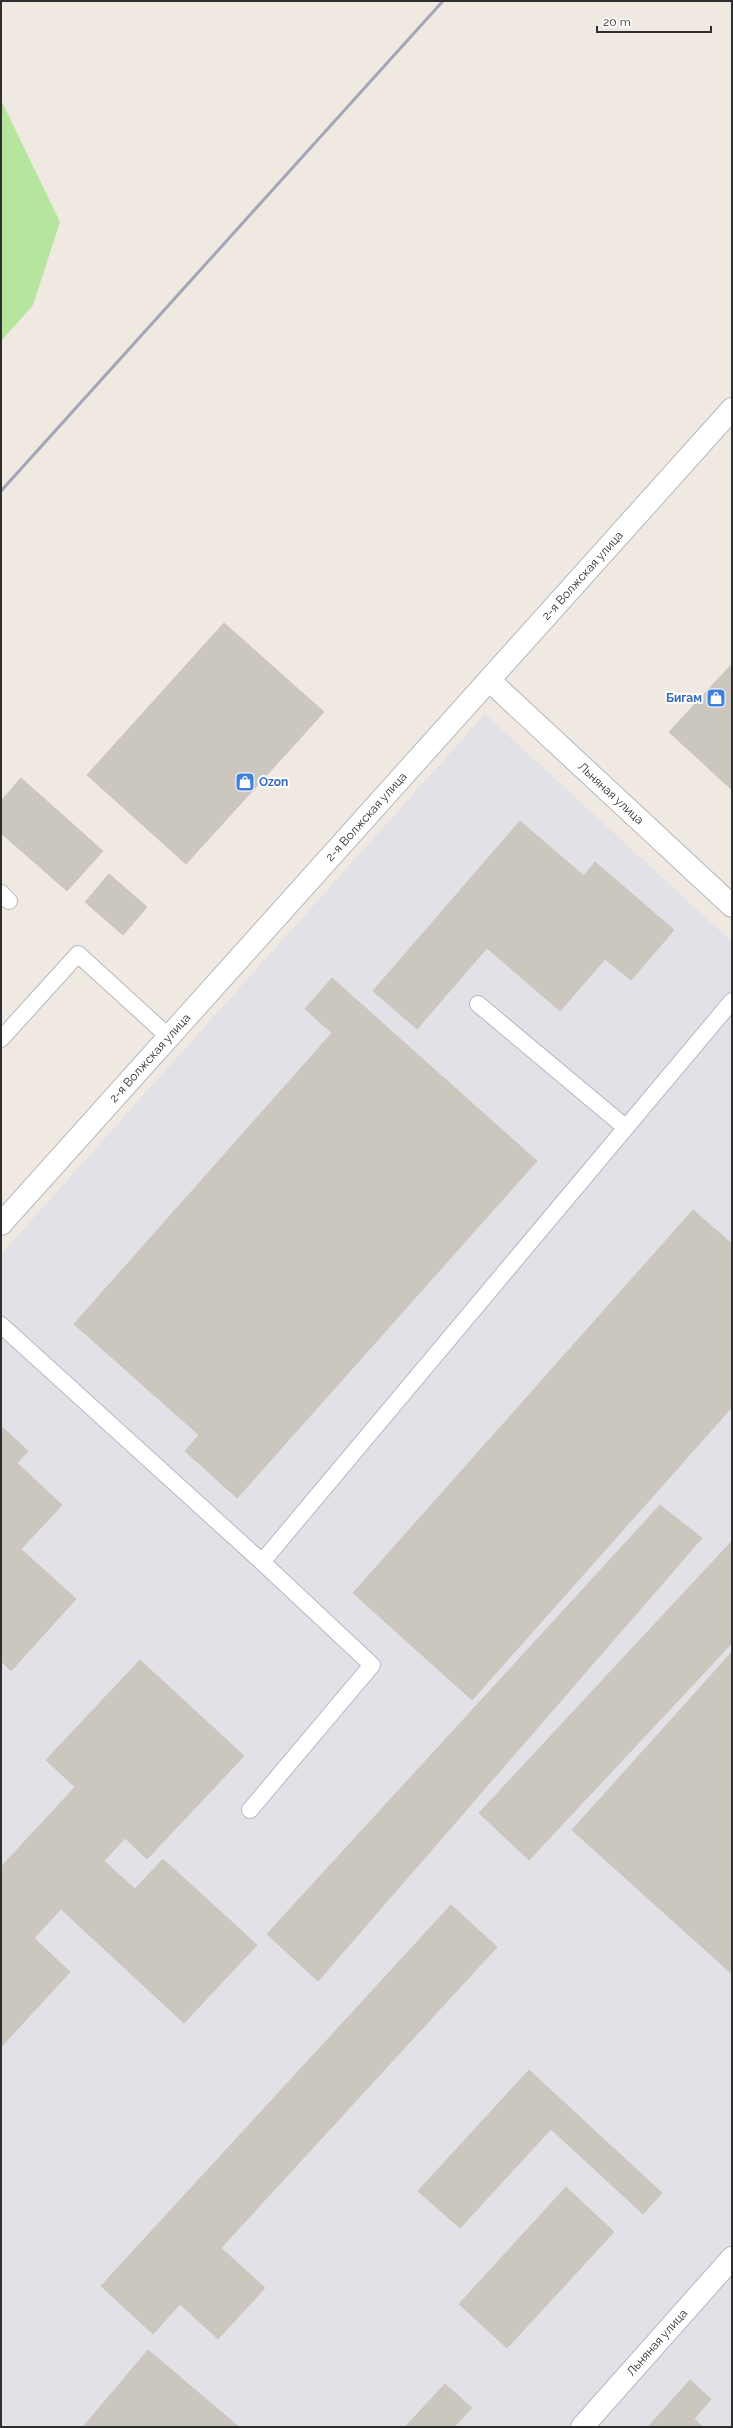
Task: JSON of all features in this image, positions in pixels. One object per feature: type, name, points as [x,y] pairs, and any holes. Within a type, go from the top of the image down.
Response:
[{"type":"street","name":"2-я Волжская улица","points":[[1,1224],[490,681],[732,409]]},
{"type":"street","name":"Льняная улица","points":[[490,681],[732,906]]},
{"type":"street","name":"Льняная улица","points":[[582,2427],[732,2258]]},
{"type":"lane","points":[[1,1039],[78,954],[169,1037]]},
{"type":"lane","points":[[262,1562],[732,1001]]},
{"type":"lane","points":[[478,1004],[625,1127]]},
{"type":"lane","points":[[1,1325],[262,1562],[372,1665],[250,1810]]},
{"type":"shaded area","points":[[485,714],[732,942],[732,2427],[1,2427],[1,1254]]},
{"type":"green space","points":[[1,100],[60,222],[33,305],[1,341]]},
{"type":"building","points":[[224,623],[324,712],[186,864],[87,775]]},
{"type":"building","name":"Бигам","points":[[732,664],[732,790],[669,732]]},
{"type":"building","points":[[21,778],[103,851],[67,891],[1,833],[1,801]]},
{"type":"building","points":[[520,821],[584,876],[595,862],[674,930],[631,980],[605,959],[560,1011],[487,948],[417,1029],[373,991]]},
{"type":"building","points":[[109,874],[147,907],[123,935],[85,902]]},
{"type":"building","points":[[332,978],[537,1161],[237,1498],[185,1451],[199,1435],[74,1324],[332,1033],[305,1009]]},
{"type":"building","points":[[693,1210],[732,1244],[732,1407],[472,1700],[353,1593]]},
{"type":"building","points":[[1,1426],[28,1451],[17,1463],[62,1505],[21,1549],[76,1599],[11,1671],[1,1661]]},
{"type":"building","points":[[660,1505],[702,1538],[318,1981],[267,1934]]},
{"type":"building","points":[[732,1541],[732,1643],[529,1860],[479,1813]]},
{"type":"building","points":[[732,1652],[732,1974],[572,1830]]},
{"type":"building","points":[[140,1660],[244,1756],[147,1859],[125,1838],[104,1861],[135,1889],[163,1859],[257,1945],[184,2023],[61,1909],[34,1938],[70,1972],[1,2047],[1,1867],[75,1787],[46,1760]]},
{"type":"building","points":[[451,1905],[497,1947],[221,2248],[265,2288],[218,2339],[180,2304],[153,2334],[101,2286]]},
{"type":"building","points":[[529,2070],[662,2193],[643,2214],[551,2129],[460,2228],[418,2191]]},
{"type":"building","points":[[566,2187],[614,2232],[507,2348],[459,2304]]},
{"type":"building","points":[[148,2350],[239,2427],[83,2427]]},
{"type":"building","points":[[690,2380],[711,2399],[694,2419],[703,2427],[648,2427]]},
{"type":"building","points":[[445,2384],[472,2408],[454,2427],[405,2427]]},
{"type":"railway","points":[[1,491],[443,1]]},
{"type":"place","name":"Бигам","points":[[716,698]]},
{"type":"place","name":"Ozon","points":[[245,782]]}]
